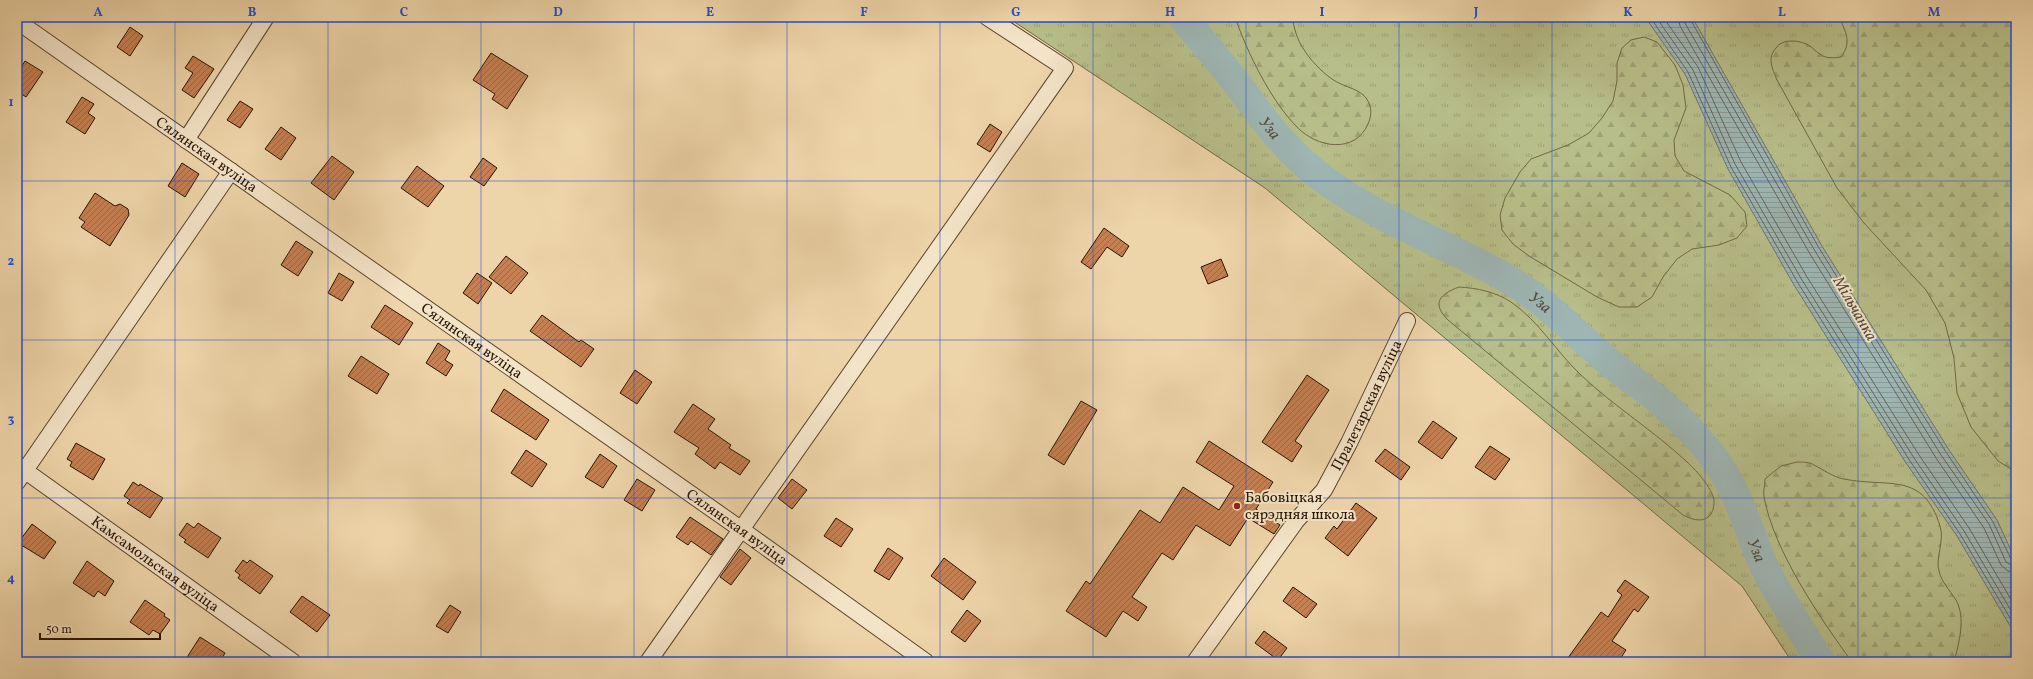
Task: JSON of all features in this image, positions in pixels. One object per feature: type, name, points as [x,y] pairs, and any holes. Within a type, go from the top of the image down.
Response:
[{"type":"street","points":[[186,140],[266,17]]},
{"type":"street","points":[[648,662],[1065,68],[987,17]]},
{"type":"street","name":"Сялянская вуліца","points":[[17,21],[742,530],[926,662]]},
{"type":"street","points":[[20,473],[231,171]]},
{"type":"street","name":"Пралетарская вуліца","points":[[1195,662],[1296,521],[1324,490],[1350,444],[1407,321]]},
{"type":"street","name":"Камсамольская вуліца","points":[[20,473],[293,662]]},
{"type":"green space","points":[[1007,17],[1170,17],[1201,59],[1287,164],[1301,147],[1194,17],[2016,17],[2016,662],[1792,662],[1742,586],[1265,188]]},
{"type":"green space","points":[[1235,17],[1292,17],[1299,41],[1316,65],[1332,79],[1358,91],[1369,103],[1371,108],[1370,119],[1362,134],[1345,144],[1335,145],[1315,140],[1297,127],[1287,116],[1269,90],[1246,45]]},
{"type":"green space","points":[[1839,17],[2016,17],[2016,472],[1998,461],[1971,427],[1957,393],[1954,358],[1945,323],[1926,290],[1864,223],[1837,188],[1773,71],[1771,59],[1773,52],[1779,45],[1787,41],[1797,41],[1806,44],[1825,57],[1841,57],[1846,47],[1847,37]]},
{"type":"green space","points":[[1644,37],[1657,42],[1675,65],[1683,85],[1686,108],[1674,140],[1675,156],[1684,171],[1730,195],[1745,212],[1747,226],[1737,238],[1719,245],[1692,249],[1677,259],[1663,277],[1652,297],[1637,307],[1619,307],[1597,297],[1529,256],[1513,244],[1502,230],[1500,215],[1505,198],[1520,172],[1531,159],[1568,145],[1589,133],[1602,118],[1613,101],[1617,81],[1617,63],[1622,48],[1631,40]]},
{"type":"green space","points":[[1459,287],[1473,288],[1493,293],[1511,302],[1530,318],[1582,376],[1661,440],[1695,470],[1709,488],[1714,499],[1713,511],[1710,515],[1703,520],[1698,520],[1683,515],[1448,320],[1440,309],[1440,300],[1447,293]]},
{"type":"green space","points":[[1797,462],[1810,463],[1832,475],[1844,479],[1902,485],[1914,489],[1924,497],[1933,509],[1940,526],[1941,543],[1938,566],[1940,575],[1956,600],[1961,615],[1961,631],[1954,662],[1852,662],[1826,625],[1800,583],[1777,539],[1769,518],[1764,497],[1765,479],[1781,466]]},
{"type":"water","name":"Мільчанка","points":[[1645,17],[1692,17],[1822,246],[1949,450],[1997,520],[2016,561],[2016,636],[1957,536],[1906,463],[1794,285],[1728,169],[1685,74]]},
{"type":"building","points":[[130,27],[143,36],[130,56],[117,47]]},
{"type":"building","points":[[491,53],[528,76],[507,109],[492,99],[495,94],[473,80]]},
{"type":"building","points":[[193,56],[214,69],[194,98],[182,90],[193,73],[185,68]]},
{"type":"building","points":[[25,61],[43,72],[26,97],[17,91],[17,74]]},
{"type":"building","points":[[82,97],[94,104],[88,113],[95,118],[85,134],[66,122]]},
{"type":"building","points":[[240,101],[253,109],[240,128],[227,120]]},
{"type":"building","points":[[990,124],[1002,132],[990,152],[977,144]]},
{"type":"building","points":[[281,127],[296,138],[281,160],[265,149]]},
{"type":"building","points":[[332,156],[354,172],[334,200],[311,183]]},
{"type":"building","points":[[483,158],[497,168],[484,186],[470,177]]},
{"type":"building","points":[[182,163],[199,174],[185,197],[168,186]]},
{"type":"building","points":[[417,166],[444,186],[428,207],[401,188]]},
{"type":"building","points":[[95,193],[115,206],[120,204],[128,209],[129,215],[110,246],[81,227],[85,222],[79,218]]},
{"type":"building","points":[[1104,228],[1129,246],[1122,257],[1107,247],[1091,269],[1081,262]]},
{"type":"building","points":[[296,241],[313,252],[298,276],[281,265]]},
{"type":"building","points":[[506,256],[528,273],[511,294],[489,277]]},
{"type":"building","points":[[1221,259],[1228,276],[1208,284],[1201,267]]},
{"type":"building","points":[[339,273],[354,282],[342,301],[328,293]]},
{"type":"building","points":[[477,273],[492,283],[478,304],[463,293]]},
{"type":"building","points":[[385,305],[413,323],[399,345],[371,327]]},
{"type":"building","points":[[542,315],[579,342],[581,340],[594,349],[581,367],[530,331]]},
{"type":"building","points":[[438,343],[450,351],[445,360],[453,365],[446,376],[426,363]]},
{"type":"building","points":[[361,356],[389,374],[377,394],[348,376]]},
{"type":"building","points":[[635,370],[652,382],[637,404],[620,393]]},
{"type":"building","points":[[1307,375],[1329,390],[1295,441],[1302,446],[1292,462],[1262,442]]},
{"type":"building","points":[[504,389],[549,420],[536,440],[491,411]]},
{"type":"building","points":[[1081,401],[1097,410],[1064,465],[1048,455]]},
{"type":"building","points":[[693,404],[715,419],[708,429],[731,445],[729,448],[750,461],[740,475],[720,462],[715,469],[695,454],[699,448],[674,432]]},
{"type":"building","points":[[1433,421],[1457,438],[1442,459],[1418,442]]},
{"type":"building","points":[[1209,441],[1273,482],[1256,509],[1280,525],[1274,534],[1248,518],[1230,546],[1196,525],[1173,560],[1162,553],[1132,597],[1147,607],[1138,621],[1123,611],[1106,637],[1066,611],[1086,581],[1090,584],[1140,510],[1160,523],[1183,487],[1219,510],[1234,486],[1196,462]]},
{"type":"building","points":[[76,443],[105,459],[93,480],[70,466],[72,462],[67,459]]},
{"type":"building","points":[[1490,446],[1510,459],[1495,480],[1475,467]]},
{"type":"building","points":[[1385,449],[1410,467],[1401,480],[1375,461]]},
{"type":"building","points":[[526,450],[547,464],[532,487],[511,473]]},
{"type":"building","points":[[600,454],[617,466],[603,488],[585,477]]},
{"type":"building","points":[[637,479],[655,490],[642,511],[624,500]]},
{"type":"building","points":[[792,479],[807,490],[792,509],[778,498]]},
{"type":"building","points":[[133,482],[139,486],[140,484],[163,498],[150,518],[127,503],[130,500],[124,496]]},
{"type":"building","points":[[1356,503],[1377,518],[1348,556],[1325,538],[1334,526],[1337,529]]},
{"type":"building","points":[[690,517],[723,539],[711,555],[691,541],[688,545],[676,537]]},
{"type":"building","points":[[836,518],[853,529],[841,547],[824,536]]},
{"type":"building","points":[[187,523],[194,528],[198,523],[221,538],[208,558],[184,542],[186,540],[179,535]]},
{"type":"building","points":[[32,524],[56,542],[44,559],[18,543]]},
{"type":"building","points":[[888,548],[903,558],[889,580],[874,571]]},
{"type":"building","points":[[740,549],[751,558],[731,585],[720,577]]},
{"type":"building","points":[[944,558],[976,582],[963,600],[931,576]]},
{"type":"building","points":[[243,560],[247,563],[250,560],[273,576],[260,594],[238,578],[240,575],[235,571]]},
{"type":"building","points":[[87,561],[114,581],[105,596],[98,591],[94,597],[73,583]]},
{"type":"building","points":[[1625,580],[1649,597],[1638,612],[1634,609],[1612,641],[1626,650],[1618,662],[1565,662],[1601,612],[1608,617],[1622,595],[1617,591]]},
{"type":"building","points":[[1293,587],[1317,604],[1306,618],[1283,601]]},
{"type":"building","points":[[302,596],[330,615],[317,632],[290,612]]},
{"type":"building","points":[[145,600],[165,614],[164,616],[170,620],[160,634],[153,630],[149,635],[130,622]]},
{"type":"building","points":[[450,605],[461,612],[448,633],[436,626]]},
{"type":"building","points":[[967,610],[981,621],[965,642],[951,632]]},
{"type":"building","points":[[1264,631],[1287,648],[1278,660],[1255,643]]},
{"type":"building","points":[[200,637],[225,653],[220,662],[184,662]]},
{"type":"waterway","name":"Уза","points":[[1183,17],[1193,31],[1222,64],[1277,136],[1312,170],[1335,187],[1383,216],[1483,265],[1521,287],[1557,315],[1610,363],[1656,398],[1683,423],[1711,454],[1726,476],[1737,497],[1770,578],[1821,662]]},
{"type":"place","name":"Бабовіцкая сярэдняя школа","points":[[1237,506]]}]
